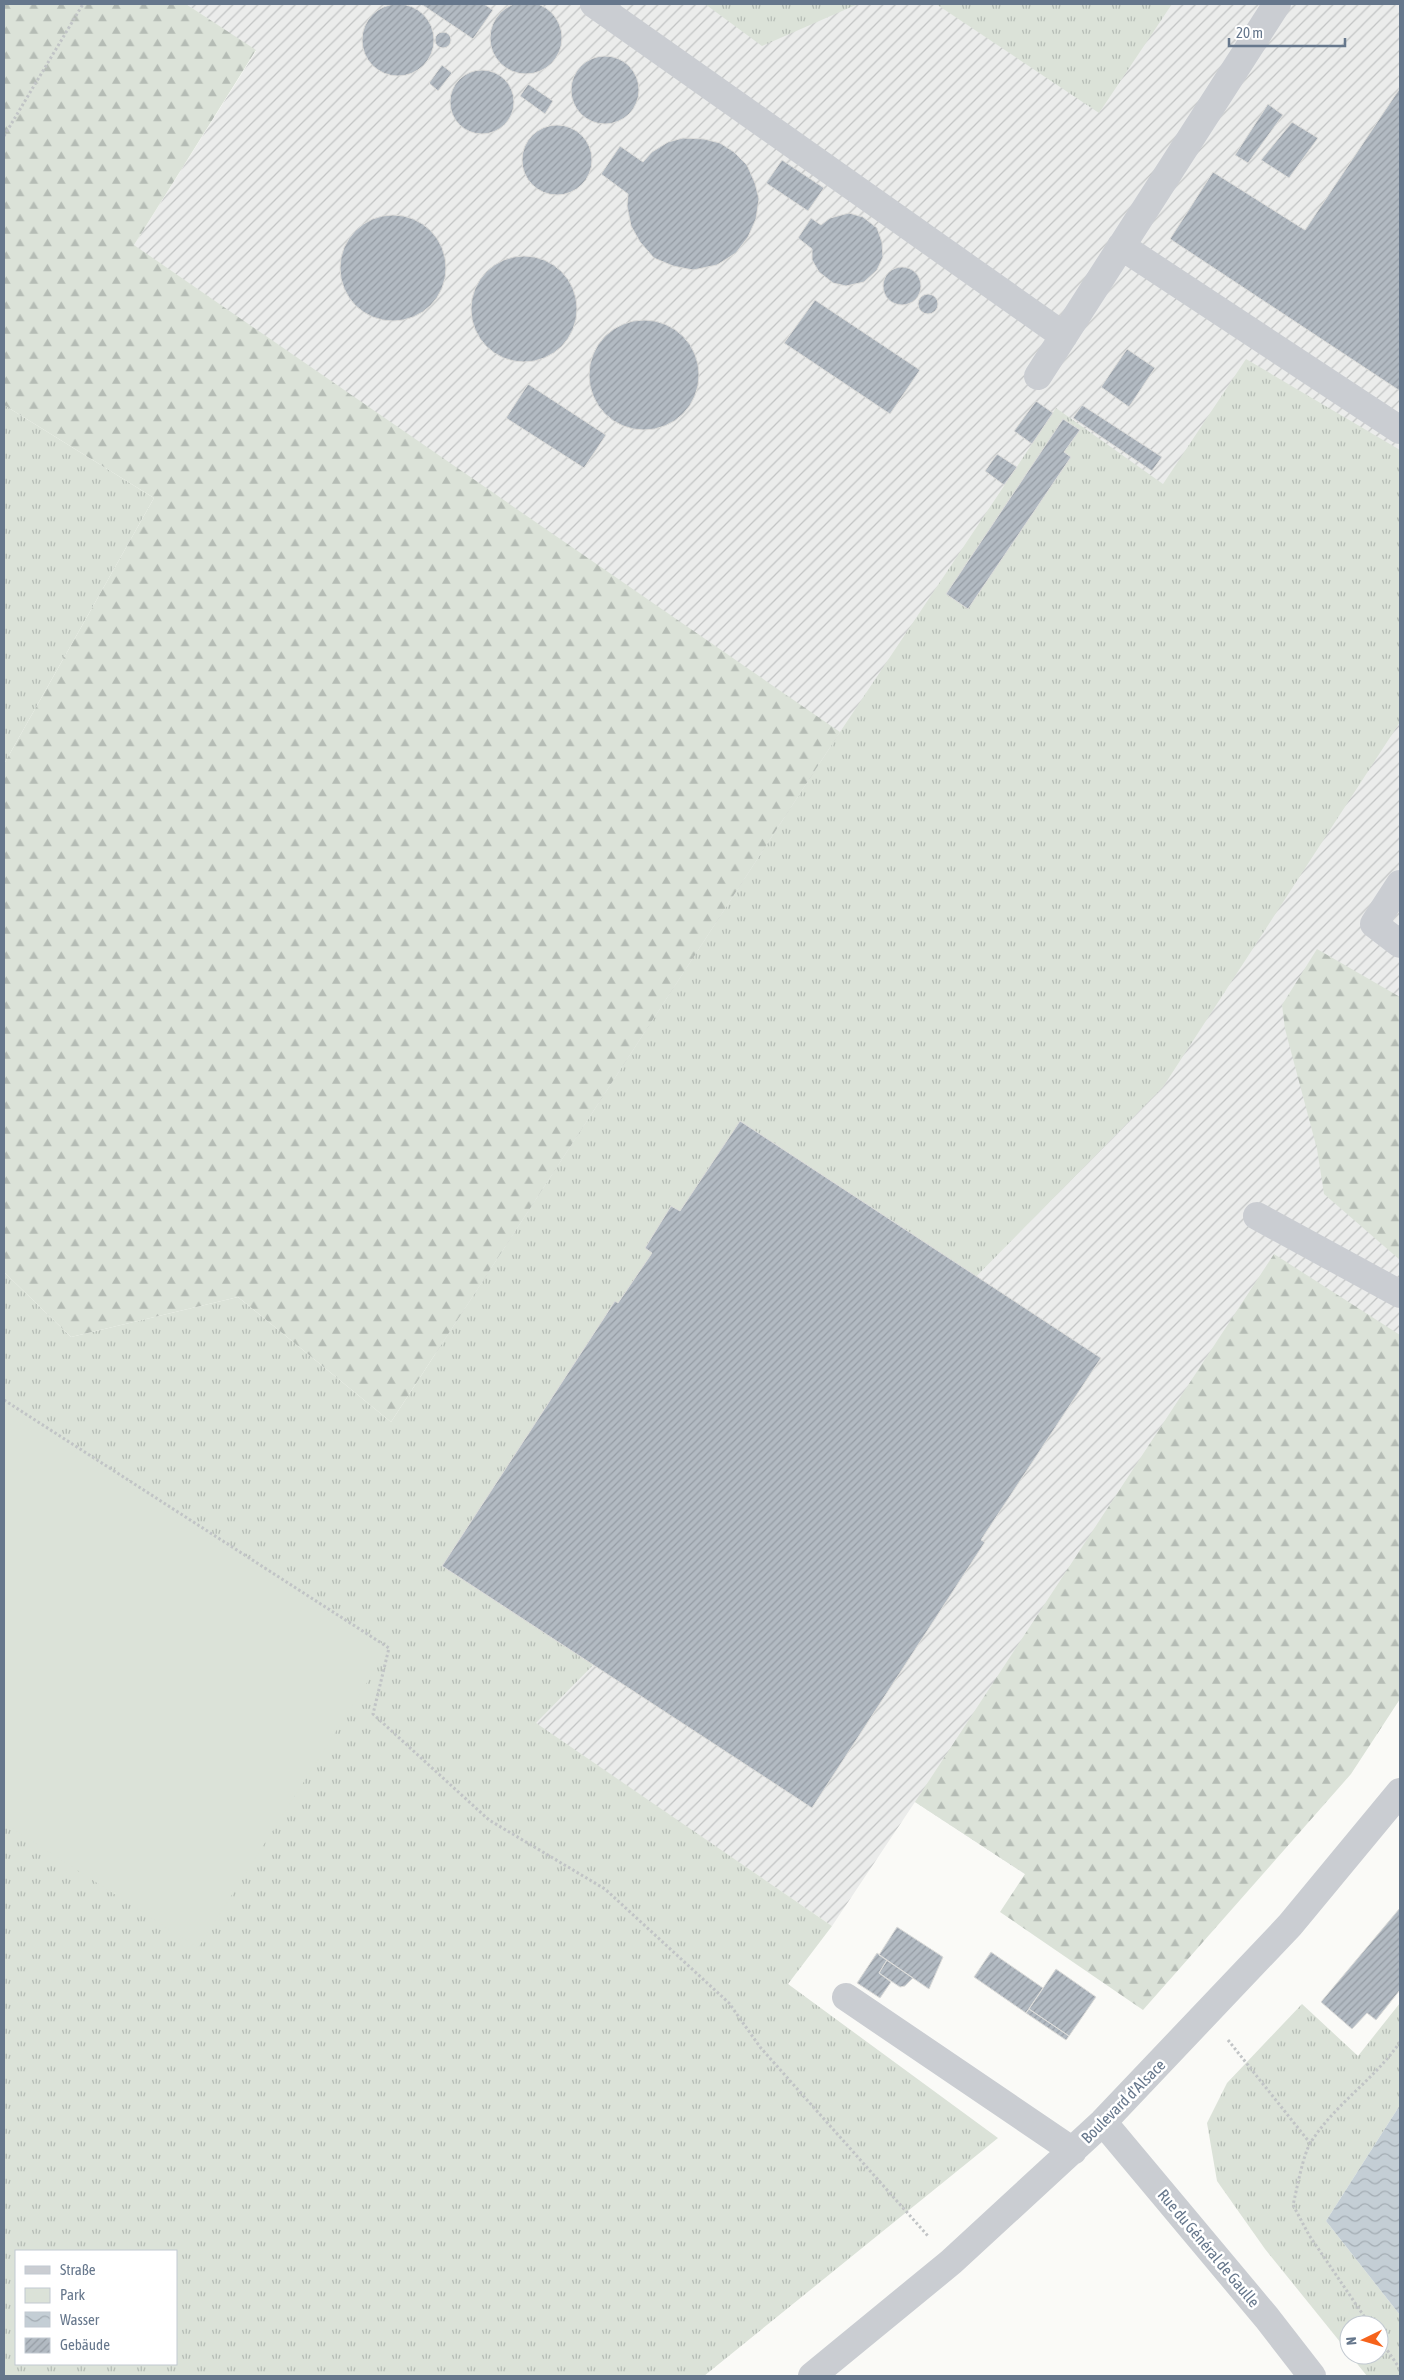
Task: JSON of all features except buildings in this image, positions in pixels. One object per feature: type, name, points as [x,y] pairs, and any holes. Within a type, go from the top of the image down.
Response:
[{"type":"street","points":[[594,4],[1064,336]]},
{"type":"street","points":[[1038,376],[1277,4]]},
{"type":"street","points":[[1121,246],[1400,430]]},
{"type":"street","points":[[1400,884],[1374,924],[1400,944]]},
{"type":"street","points":[[1257,1216],[1400,1294]]},
{"type":"street","name":"Boulevard d'Alsace","points":[[812,2376],[951,2262],[1103,2122],[1290,1925],[1400,1792]]},
{"type":"street","points":[[846,1997],[1073,2151]]},
{"type":"street","name":"Rue du Général de Gaulle","points":[[1103,2122],[1267,2318],[1312,2376]]},
{"type":"path","points":[[4,136],[83,4]]},
{"type":"path","points":[[4,1400],[389,1648],[373,1714],[489,1820],[606,1889],[729,2003],[760,2047],[951,2262]]},
{"type":"path","points":[[1207,2014],[1310,2143]]},
{"type":"path","points":[[1363,2315],[1309,2235],[1293,2205],[1310,2143],[1346,2100],[1390,2056],[1400,2042]]},
{"type":"path","points":[[1389,2353],[1400,2369]]},
{"type":"shaded area","points":[[186,4],[1400,4],[1400,1683],[1156,1960],[915,1802],[832,1926],[536,1724],[134,245],[256,51]]},
{"type":"green space","points":[[4,4],[186,4],[256,50],[134,245],[840,732],[391,1422],[238,1297],[71,1337],[4,1272],[4,764],[154,498],[4,405]]},
{"type":"green space","points":[[705,4],[858,4],[762,46]]},
{"type":"green space","points":[[936,4],[1172,4],[1099,113]]},
{"type":"green space","points":[[1246,359],[1400,450],[1400,722],[1163,1087],[536,1723],[832,1926],[788,1984],[998,2138],[704,2376],[4,2376],[4,1272],[71,1337],[238,1297],[391,1422],[840,732],[1056,408],[1163,484]]},
{"type":"green space","points":[[4,405],[154,498],[4,764]]},
{"type":"green space","points":[[1317,949],[1400,997],[1400,1260],[1324,1194],[1317,1149],[1285,1029],[1282,1005]]},
{"type":"green space","points":[[1274,1254],[1400,1335],[1400,1699],[1351,1774],[1143,2010],[1000,1912],[1025,1874],[915,1802]]},
{"type":"green space","points":[[4,1400],[389,1648],[198,1948],[4,1823]]},
{"type":"green space","points":[[1400,2003],[1400,2105],[1326,2221],[1400,2315],[1400,2376],[1367,2376],[1358,2365],[1389,2365],[1389,2315],[1339,2315],[1339,2341],[1265,2249],[1217,2181],[1207,2123],[1227,2083],[1302,2004],[1358,2056]]},
{"type":"water","points":[[1400,2105],[1400,2315],[1326,2221]]}]
